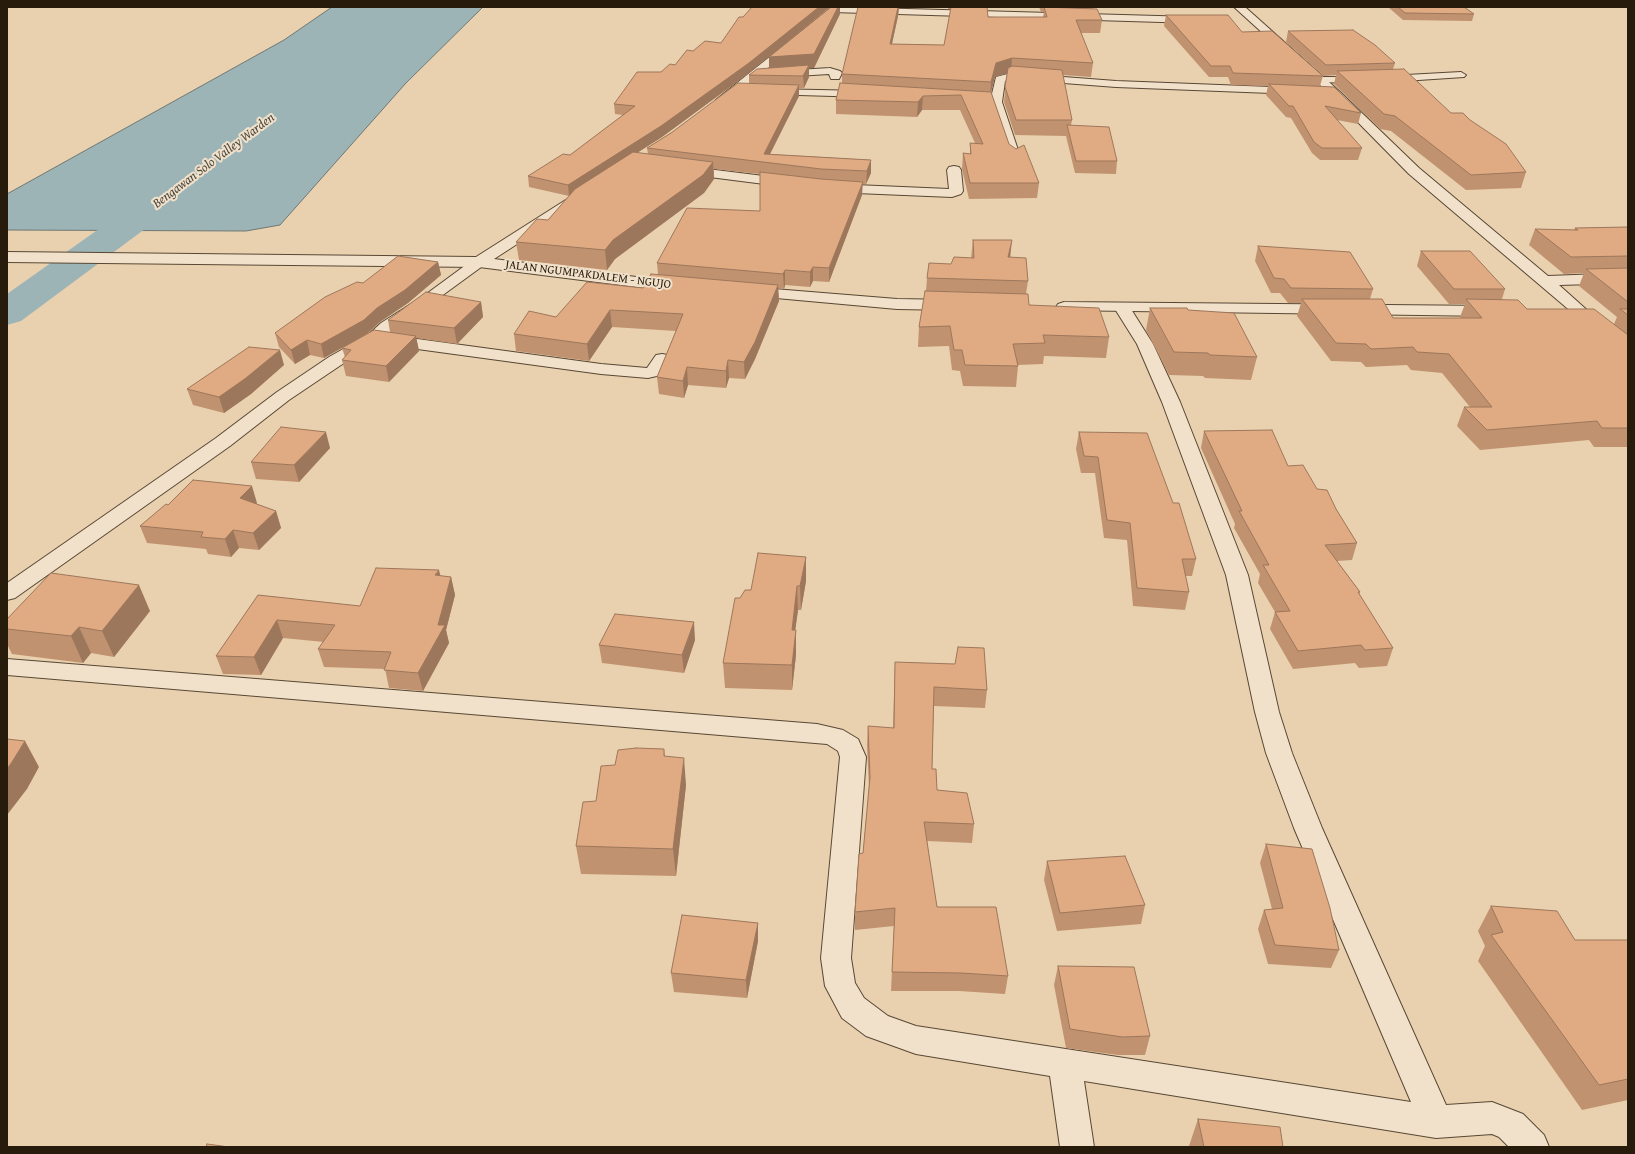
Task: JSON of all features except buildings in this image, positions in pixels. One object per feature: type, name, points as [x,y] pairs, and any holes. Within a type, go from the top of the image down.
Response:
[{"type":"street","points":[[1239,7],[1318,88]]},
{"type":"street","points":[[712,108],[754,76],[808,30],[837,8],[1206,20]]},
{"type":"street","points":[[1238,21],[1254,22]]},
{"type":"street","points":[[754,76],[830,71],[836,73],[835,77]]},
{"type":"street","points":[[1015,158],[996,102],[1000,79],[1011,76],[1198,88],[1318,88],[1335,93],[1414,171],[1586,316],[1556,311]]},
{"type":"street","points":[[734,91],[880,95]]},
{"type":"street","points":[[950,99],[996,102]]},
{"type":"street","points":[[670,169],[797,184]]},
{"type":"street","points":[[821,187],[859,191],[952,193],[956,191],[954,170]]},
{"type":"street","name":"JALAN NGUMPAKDALEM - NGUJO","points":[[479,262],[586,193]]},
{"type":"street","points":[[7,257],[479,262]]},
{"type":"street","points":[[7,593],[223,442],[283,396],[334,361],[374,339],[387,327],[431,298],[479,262]]},
{"type":"street","name":"JALAN NGUMPAKDALEM - NGUJO","points":[[479,262],[688,288]]},
{"type":"street","points":[[1544,281],[1628,278]]},
{"type":"street","points":[[734,291],[896,304],[967,306]]},
{"type":"street","points":[[1045,307],[1509,311]]},
{"type":"street","points":[[1124,308],[1145,344],[1171,402],[1238,575],[1262,690],[1279,753],[1308,828],[1436,1122]]},
{"type":"street","points":[[374,339],[601,369],[648,373],[655,371],[662,359]]},
{"type":"street","points":[[7,667],[817,733],[834,736],[849,746],[854,757],[836,958],[840,986],[853,1008],[877,1026],[916,1040],[1436,1122],[1492,1118],[1511,1125],[1532,1147]]},
{"type":"street","points":[[1065,1064],[1077,1147]]},
{"type":"lane","points":[[1381,79],[1461,75]]},
{"type":"lane","points":[[1318,88],[1367,80]]},
{"type":"water","points":[[332,7],[483,7],[406,83],[280,225],[246,231],[7,230],[7,194],[284,40]]},
{"type":"waterway","name":"Bengawan Solo Valley Warden","points":[[7,313],[180,187]]}]
